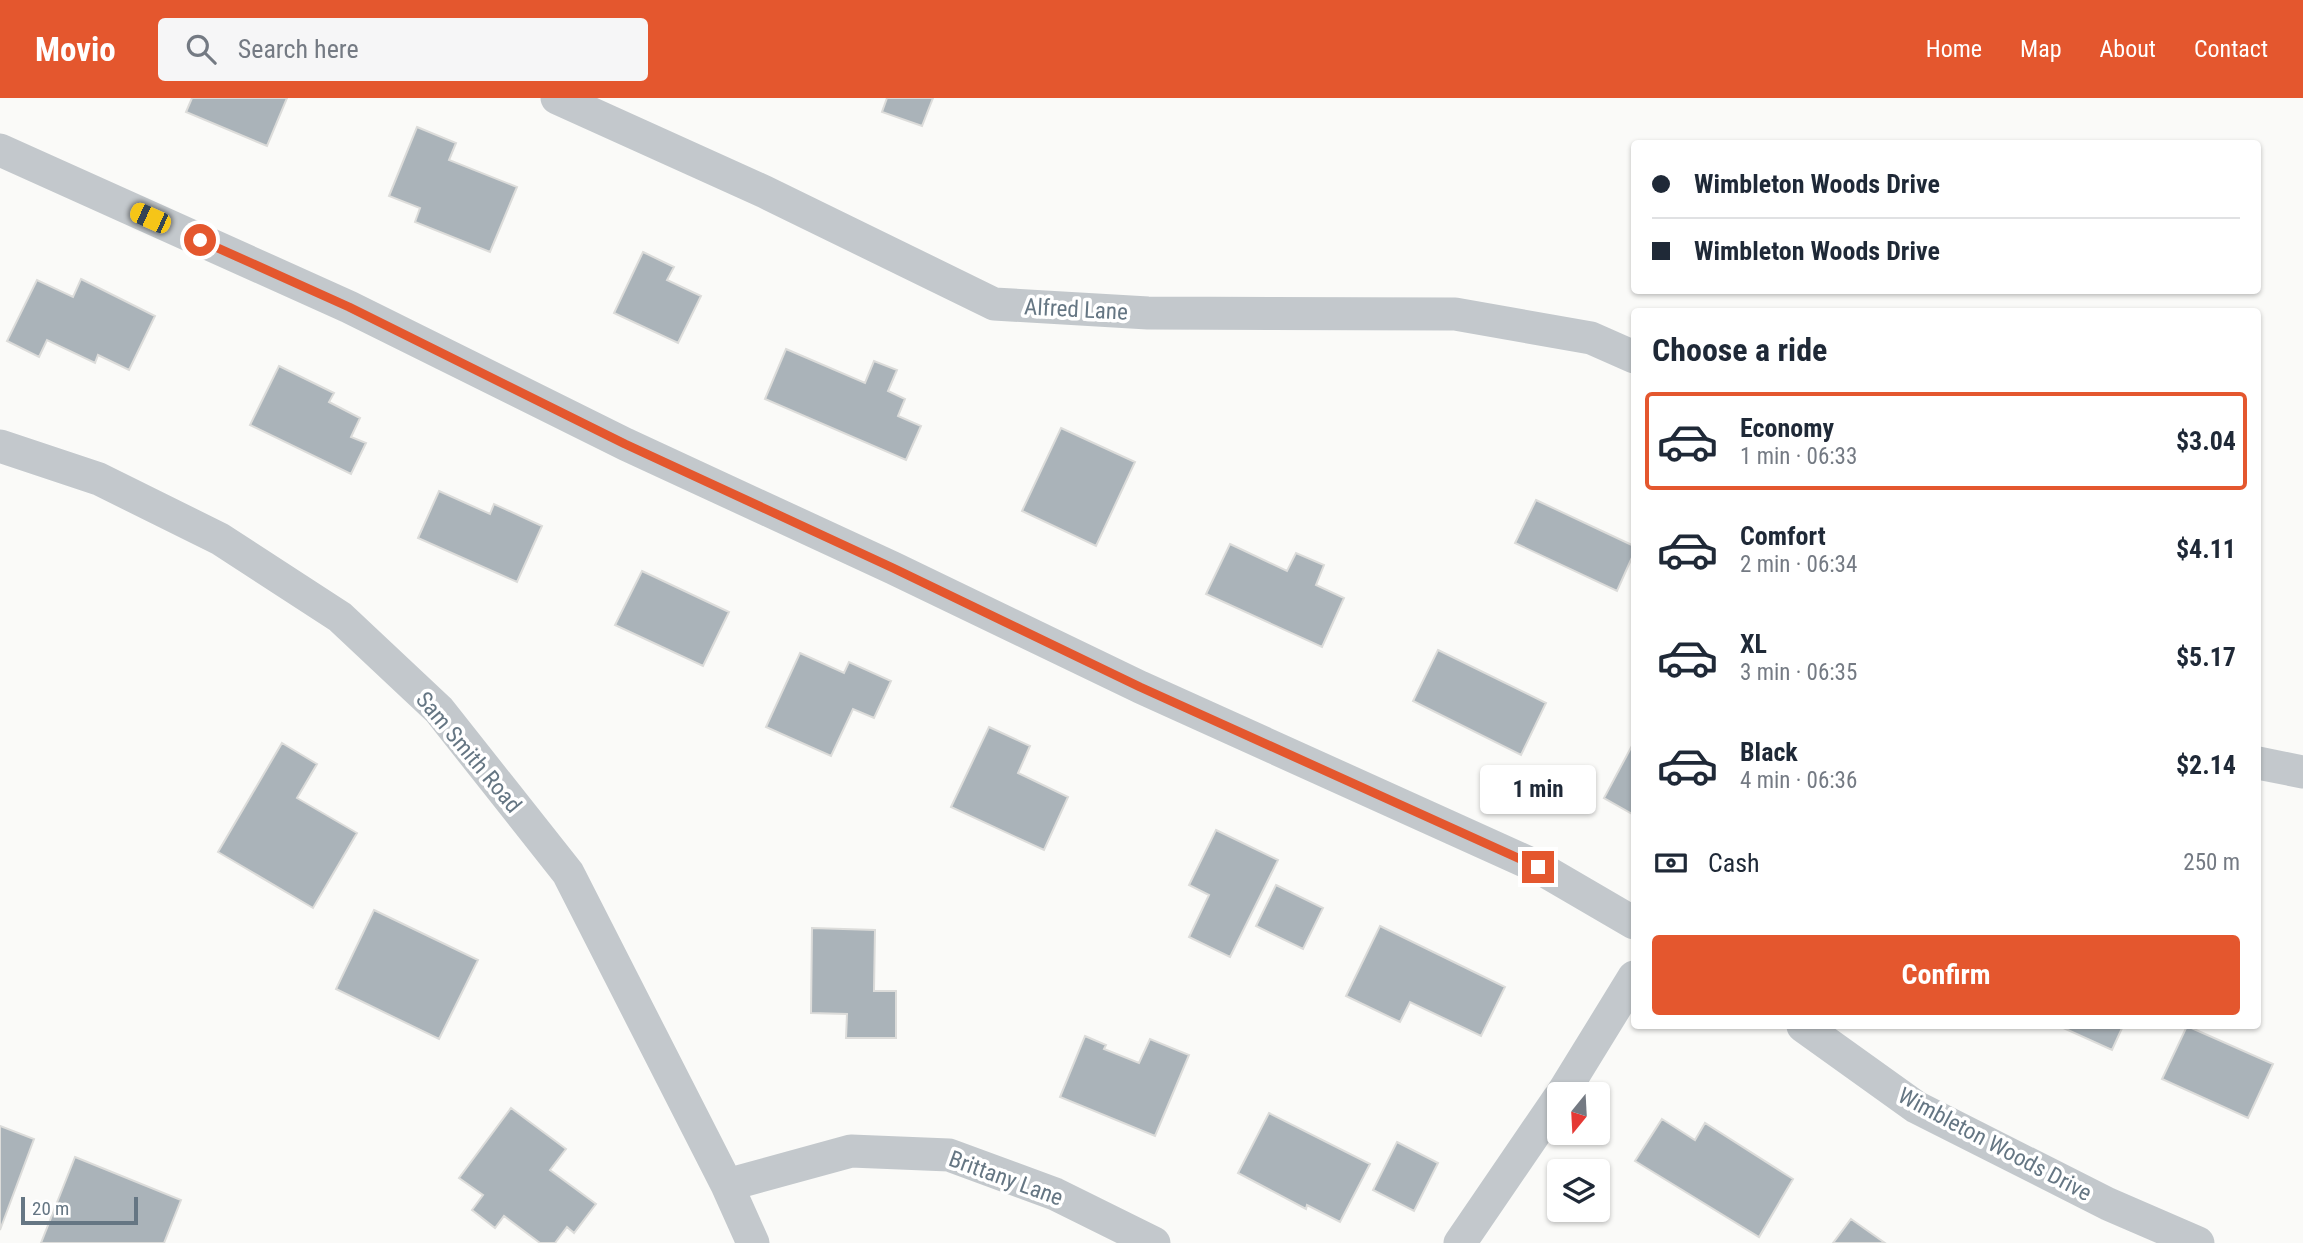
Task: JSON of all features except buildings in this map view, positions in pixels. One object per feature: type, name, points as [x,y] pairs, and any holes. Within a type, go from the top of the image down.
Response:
[{"type":"street","name":"Alfred Lane","points":[[557,98],[765,192],[994,304],[1147,313],[1455,314],[1591,338],[1631,356]]},
{"type":"street","points":[[0,150],[349,307],[625,444],[881,562],[1140,687],[1538,867],[1631,921]]},
{"type":"street","name":"Sam Smith Road","points":[[0,446],[99,480],[220,539],[340,617],[439,710],[568,873],[727,1185],[753,1243]]},
{"type":"street","points":[[2261,764],[2303,772]]},
{"type":"street","points":[[1570,1082],[1631,982]]},
{"type":"street","name":"Wimbleton Woods Drive","points":[[1807,1029],[1916,1107],[2108,1204],[2198,1243]]},
{"type":"street","points":[[1460,1243],[1547,1116]]},
{"type":"street","name":"Brittany Lane","points":[[727,1185],[851,1151],[949,1154],[1055,1194],[1154,1243]]},
{"type":"route","points":[[200,240],[349,307],[625,444],[893,568],[1140,687],[1538,867]]}]
